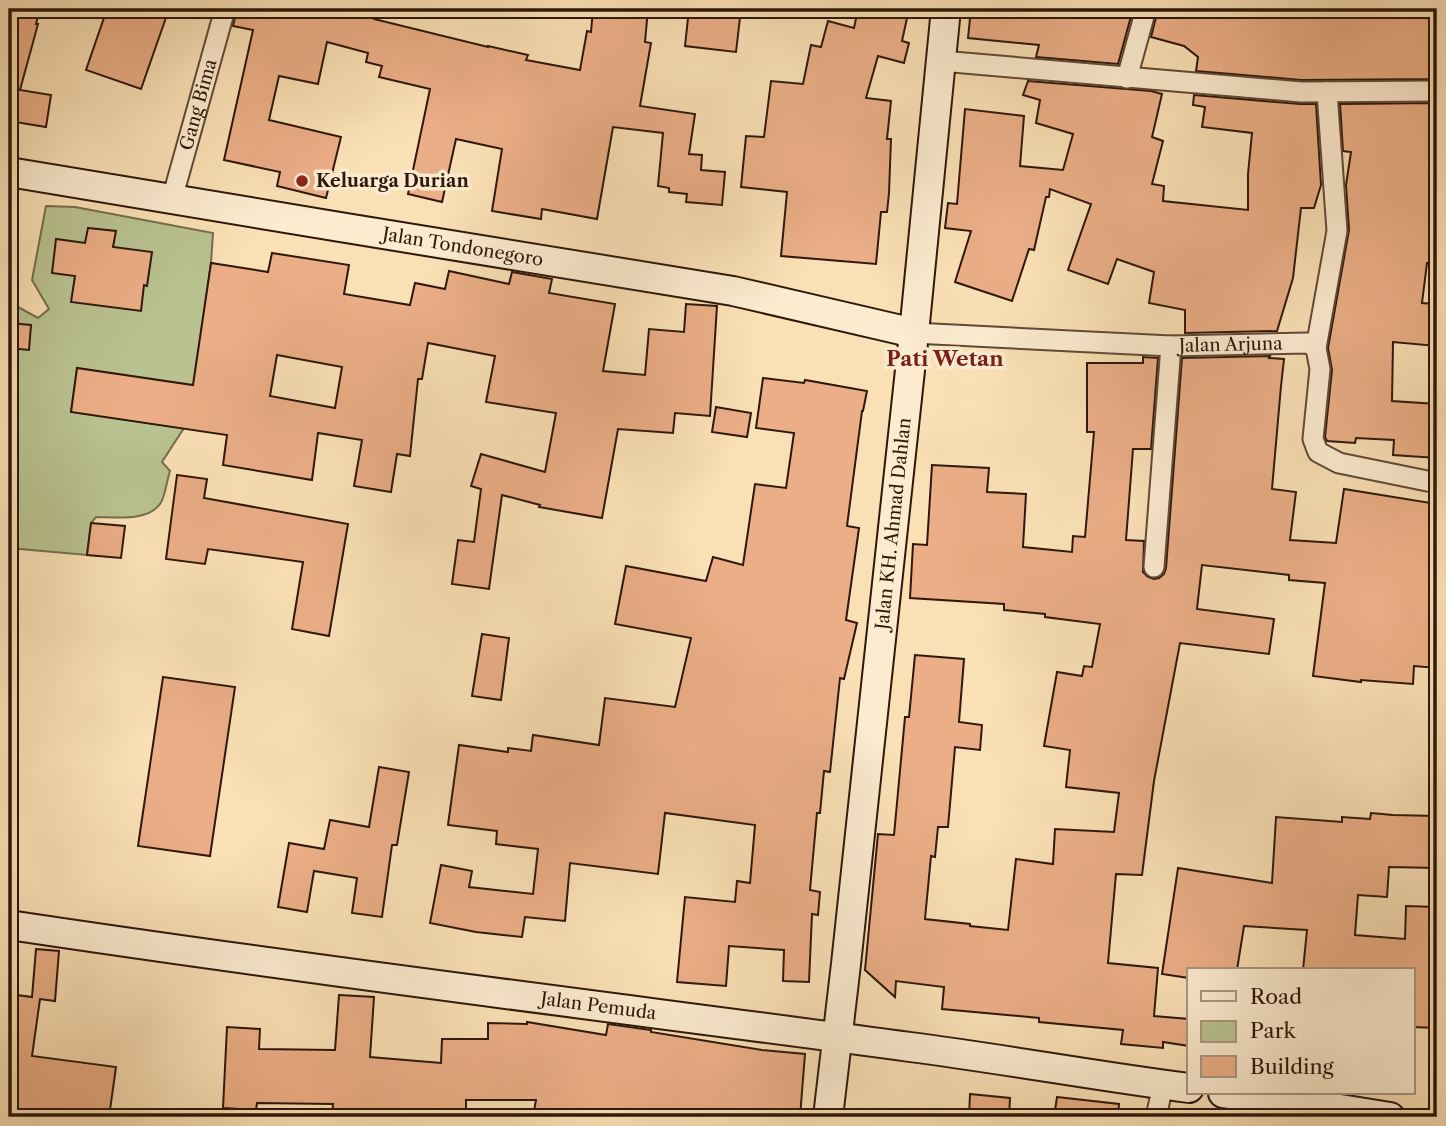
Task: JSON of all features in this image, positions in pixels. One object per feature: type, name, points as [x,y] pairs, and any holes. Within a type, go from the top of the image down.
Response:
[{"type":"street","name":"Gang Bima","points":[[172,199],[225,9]]},
{"type":"street","name":"Jalan KH. Ahmad Dahlan","points":[[828,1117],[914,333],[946,9]]},
{"type":"street","points":[[1127,78],[1146,9]]},
{"type":"street","points":[[941,61],[1289,91],[1437,91]]},
{"type":"street","points":[[1327,92],[1337,231],[1316,348],[1320,369],[1314,439],[1318,452],[1339,463],[1437,483]]},
{"type":"street","name":"Jalan Tondonegoro","points":[[9,172],[733,290],[914,333]]},
{"type":"street","name":"Jalan Arjuna","points":[[914,333],[1171,345],[1308,344],[1316,348]]},
{"type":"street","points":[[1154,567],[1171,345]]},
{"type":"street","name":"Jalan Pemuda","points":[[9,925],[913,1047],[1176,1087]]},
{"type":"street","points":[[1156,1117],[1176,1087]]},
{"type":"street","points":[[1231,1094],[1390,1117]]},
{"type":"green space","points":[[46,206],[75,207],[213,233],[194,386],[77,369],[71,412],[184,428],[162,462],[170,471],[160,504],[147,514],[139,516],[96,517],[91,523],[87,555],[9,548],[9,302],[38,318],[49,309],[32,280]]},
{"type":"building","points":[[9,9],[40,9],[20,90],[51,95],[46,127],[9,121]]},
{"type":"building","points":[[107,9],[169,9],[141,89],[86,70]]},
{"type":"building","points":[[237,9],[376,9],[374,19],[528,55],[526,60],[580,70],[587,31],[591,32],[593,9],[648,9],[645,42],[651,43],[640,106],[695,114],[689,154],[702,155],[701,170],[725,172],[722,205],[686,202],[687,194],[669,192],[669,188],[658,186],[663,133],[613,127],[597,219],[542,209],[541,219],[492,211],[502,149],[456,139],[442,202],[408,194],[430,89],[379,77],[382,66],[366,62],[368,53],[327,42],[318,84],[279,76],[269,120],[341,137],[326,198],[277,186],[280,172],[224,160],[253,30],[233,26]]},
{"type":"building","points":[[689,9],[741,9],[736,52],[685,46]]},
{"type":"building","points":[[858,9],[909,9],[902,41],[909,43],[904,63],[878,56],[866,98],[891,101],[887,139],[891,139],[889,193],[887,212],[881,212],[876,264],[781,256],[787,192],[741,187],[746,136],[764,137],[771,81],[803,84],[811,45],[821,47],[828,21],[854,28]]},
{"type":"building","points":[[971,9],[1133,9],[1118,64],[1036,57],[1039,45],[968,38]]},
{"type":"building","points":[[1158,9],[1290,9],[1375,17],[1375,9],[1437,9],[1437,79],[1301,80],[1196,71],[1198,57],[1184,46],[1151,37]]},
{"type":"building","points":[[1028,81],[1162,94],[1152,137],[1163,141],[1152,184],[1164,186],[1163,201],[1248,210],[1252,133],[1202,127],[1205,107],[1193,105],[1194,95],[1316,104],[1321,185],[1314,208],[1301,208],[1293,278],[1277,331],[1185,333],[1185,310],[1149,303],[1154,272],[1117,259],[1108,284],[1068,270],[1091,204],[1050,189],[1034,250],[1029,249],[1012,301],[955,282],[971,231],[945,228],[948,203],[957,204],[965,109],[1024,116],[1020,166],[1063,170],[1073,134],[1036,123],[1040,100],[1023,95]]},
{"type":"building","points":[[1437,103],[1437,263],[1427,263],[1422,303],[1437,304],[1437,346],[1393,342],[1392,401],[1437,404],[1437,458],[1393,455],[1394,440],[1356,438],[1355,443],[1327,441],[1325,437],[1332,370],[1328,348],[1349,230],[1346,185],[1351,152],[1343,151],[1340,104]]},
{"type":"building","points":[[88,228],[116,231],[113,247],[152,252],[141,311],[71,302],[75,276],[52,273],[56,239],[85,243]]},
{"type":"building","points":[[272,253],[349,265],[344,294],[410,305],[415,283],[445,289],[449,271],[509,284],[512,272],[552,279],[549,293],[615,304],[603,371],[645,375],[649,329],[684,332],[686,304],[717,306],[710,416],[675,413],[673,433],[618,429],[602,518],[539,507],[540,505],[502,495],[489,589],[452,584],[458,540],[474,542],[481,489],[471,486],[481,454],[545,472],[556,413],[486,402],[495,356],[428,343],[422,379],[418,379],[410,456],[397,454],[391,492],[354,486],[362,440],[318,433],[312,480],[223,465],[227,435],[71,412],[77,368],[193,385],[211,263],[268,272]],"holes":[[[277,355],[342,367],[335,408],[270,396]]]},
{"type":"building","points":[[9,323],[31,325],[29,350],[9,348]]},
{"type":"building","points":[[1270,356],[1269,358],[1284,359],[1272,489],[1296,492],[1290,540],[1336,543],[1344,489],[1437,504],[1437,668],[1414,666],[1413,684],[1361,682],[1313,676],[1325,583],[1289,580],[1289,575],[1202,565],[1197,609],[1274,619],[1269,654],[1180,643],[1154,781],[1142,875],[1116,874],[1108,963],[1158,968],[1154,1016],[1187,1019],[1187,1046],[1163,1042],[1163,1048],[1121,1044],[1123,1030],[1039,1022],[1039,1018],[942,1009],[944,987],[896,981],[895,997],[865,970],[878,834],[894,835],[905,717],[909,717],[915,655],[964,659],[959,722],[982,725],[980,750],[955,747],[948,827],[938,827],[935,857],[931,856],[925,919],[1008,930],[1016,859],[1053,864],[1055,829],[1114,832],[1119,793],[1066,787],[1070,750],[1044,746],[1057,672],[1082,676],[1084,666],[1092,667],[1100,624],[1004,610],[1004,604],[910,598],[913,544],[927,545],[932,465],[989,468],[987,492],[1026,494],[1023,547],[1072,552],[1073,536],[1085,537],[1094,432],[1087,432],[1087,363],[1143,363],[1143,357],[1158,358],[1151,449],[1133,449],[1126,540],[1144,541],[1143,572],[1148,577],[1159,578],[1166,568],[1182,358]]},
{"type":"building","points":[[763,378],[804,383],[805,380],[867,391],[847,526],[859,528],[846,620],[857,623],[844,679],[840,678],[830,772],[824,771],[820,813],[817,813],[810,890],[820,892],[818,915],[812,914],[809,982],[783,981],[784,950],[729,946],[726,986],[677,982],[685,897],[735,902],[737,881],[750,883],[755,825],[665,813],[658,874],[570,863],[565,921],[525,917],[522,937],[430,923],[441,865],[472,871],[469,887],[533,894],[538,849],[496,844],[497,831],[448,825],[459,745],[508,752],[508,748],[531,751],[533,735],[599,745],[605,698],[675,707],[691,638],[615,624],[626,566],[706,581],[713,557],[743,565],[755,484],[786,488],[794,433],[756,428]]},
{"type":"building","points":[[716,407],[751,413],[747,437],[712,432]]},
{"type":"building","points":[[177,475],[207,479],[204,498],[348,524],[329,636],[292,629],[303,562],[208,549],[205,564],[166,559]]},
{"type":"building","points":[[91,523],[125,526],[121,558],[87,555]]},
{"type":"building","points":[[482,634],[509,638],[501,700],[472,696]]},
{"type":"building","points":[[163,677],[235,687],[210,856],[138,846]]},
{"type":"building","points":[[379,767],[409,772],[397,845],[392,845],[382,917],[352,913],[357,878],[314,871],[307,912],[278,907],[289,843],[324,849],[330,820],[369,827]]},
{"type":"building","points":[[1371,813],[1437,816],[1437,868],[1389,867],[1387,897],[1358,895],[1355,935],[1405,939],[1406,906],[1437,907],[1437,1028],[1414,1027],[1414,968],[1303,968],[1307,930],[1244,926],[1237,968],[1187,968],[1187,978],[1162,974],[1178,868],[1272,883],[1276,817],[1342,822],[1342,817],[1370,819]]},
{"type":"building","points":[[36,949],[59,951],[55,1001],[40,999],[32,1056],[116,1067],[109,1117],[9,1117],[9,994],[32,997]]},
{"type":"building","points":[[339,995],[374,997],[370,1057],[441,1063],[442,1039],[488,1039],[488,1023],[527,1022],[606,1035],[608,1024],[762,1050],[805,1054],[800,1117],[533,1117],[536,1100],[466,1100],[466,1114],[421,1113],[421,1117],[332,1117],[333,1104],[257,1103],[256,1110],[223,1108],[227,1027],[260,1029],[259,1049],[335,1050]]},
{"type":"building","points":[[970,1094],[1010,1098],[1009,1117],[969,1117]]},
{"type":"building","points":[[1057,1097],[1119,1104],[1118,1117],[1054,1117]]},
{"type":"place","name":"Keluarga Durian","points":[[302,181]]},
{"type":"district","name":"Pati Wetan","points":[[945,358]]}]
